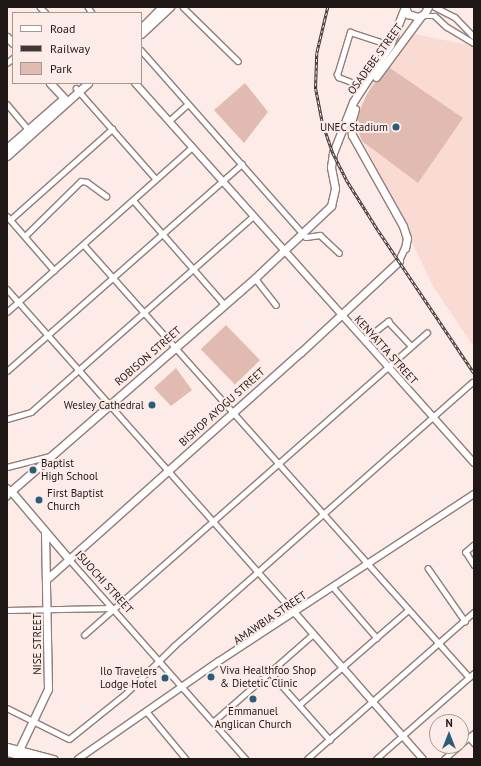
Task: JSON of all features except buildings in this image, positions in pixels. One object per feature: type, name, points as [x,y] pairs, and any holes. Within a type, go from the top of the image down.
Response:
[{"type":"main road","points":[[142,27],[162,7]]},
{"type":"main road","points":[[142,33],[170,7]]},
{"type":"main road","points":[[405,7],[411,16],[421,16]]},
{"type":"main road","name":"OSADEBE STREET","points":[[303,234],[333,202],[335,188],[331,162],[363,87],[390,45],[405,7]]},
{"type":"main road","name":"OSADEBE STREET","points":[[347,124],[362,95],[428,7]]},
{"type":"main road","points":[[51,84],[66,99]]},
{"type":"main road","points":[[7,156],[31,131],[78,87]]},
{"type":"main road","points":[[347,124],[357,146],[403,226],[407,238],[405,248]]},
{"type":"main road","points":[[7,148],[31,131]]},
{"type":"main road","name":"ROBISON STREET","points":[[8,492],[54,454],[303,234]]},
{"type":"main road","name":"BISHOP AYOGU STREET","points":[[48,578],[68,558],[168,471],[399,261]]},
{"type":"main road","name":"ISUOCHI STREET","points":[[8,492],[46,531],[68,558]]},
{"type":"main road","name":"NISE STREET","points":[[20,755],[32,720],[48,689],[48,578],[46,531]]},
{"type":"main road","points":[[7,747],[20,755],[53,759]]},
{"type":"main road","points":[[7,752],[32,759]]},
{"type":"street","points":[[183,7],[238,61]]},
{"type":"street","points":[[435,7],[455,17],[474,37]]},
{"type":"street","points":[[421,16],[435,16],[447,27],[474,43]]},
{"type":"street","name":"OSADEBE STREET","points":[[363,87],[339,78],[337,75],[350,32],[390,45]]},
{"type":"street","points":[[142,51],[303,234],[307,238],[322,237],[339,253]]},
{"type":"street","name":"KENYATTA STREET","points":[[136,84],[474,463]]},
{"type":"street","points":[[78,87],[112,130],[156,179]]},
{"type":"street","points":[[7,104],[31,131]]},
{"type":"street","points":[[169,121],[188,104]]},
{"type":"street","points":[[54,270],[9,218],[112,130]]},
{"type":"street","points":[[7,312],[84,245],[192,147]]},
{"type":"street","points":[[7,371],[49,337],[242,164]]},
{"type":"street","points":[[25,236],[81,181],[87,182],[106,196]]},
{"type":"street","points":[[133,200],[224,304]]},
{"type":"street","points":[[7,419],[31,412],[253,216]]},
{"type":"street","points":[[84,245],[469,677]]},
{"type":"street","name":"BISHOP AYOGU STREET","points":[[399,261],[405,248]]},
{"type":"street","points":[[255,278],[276,305]]},
{"type":"street","points":[[7,289],[423,759]]},
{"type":"street","points":[[364,340],[388,321],[411,346]]},
{"type":"street","points":[[84,635],[213,522],[278,462],[427,333]]},
{"type":"street","points":[[7,708],[69,739],[92,722],[432,416],[472,382]]},
{"type":"street","points":[[7,465],[54,454]]},
{"type":"street","name":"AMAWBIA STREET","points":[[78,759],[148,713],[183,686],[295,614],[333,587],[474,494]]},
{"type":"street","points":[[474,545],[466,552],[474,565]]},
{"type":"street","name":"ISUOCHI STREET","points":[[68,558],[183,686],[243,758]]},
{"type":"street","points":[[428,568],[465,621]]},
{"type":"street","points":[[333,587],[377,638]]},
{"type":"street","points":[[7,610],[113,609]]},
{"type":"street","points":[[300,704],[408,610]]},
{"type":"street","points":[[307,759],[474,612]]},
{"type":"street","points":[[213,722],[269,671],[313,634]]},
{"type":"street","points":[[269,671],[300,704],[330,740]]},
{"type":"street","points":[[376,759],[474,673]]},
{"type":"street","points":[[148,713],[186,759]]},
{"type":"street","points":[[474,733],[469,737],[474,743]]},
{"type":"shaded area","points":[[414,34],[474,46],[474,347],[434,288],[358,131],[371,83]]},
{"type":"green space","points":[[387,66],[463,118],[418,183],[362,141],[358,131],[357,116],[367,94]]},
{"type":"green space","points":[[245,83],[268,112],[244,143],[214,110]]},
{"type":"green space","points":[[226,325],[260,360],[235,385],[201,349]]},
{"type":"green space","points":[[176,368],[192,390],[171,406],[154,388]]},
{"type":"railway","points":[[328,7],[317,53],[316,89],[323,124],[333,153],[346,179],[378,230],[474,373]]},
{"type":"place","name":"UNEC Stadium","points":[[396,127]]},
{"type":"place","name":"Wesley Cathedral","points":[[152,405]]},
{"type":"place","name":"Baptist High School","points":[[33,470]]},
{"type":"place","name":"First Baptist Church","points":[[39,500]]},
{"type":"place","name":"Viva Healthfoo Shop & Dietetic Clinic","points":[[211,677]]},
{"type":"place","name":"Ilo Travelers Lodge Hotel","points":[[165,678]]},
{"type":"place","name":"Emmanuel Anglican Church","points":[[253,699]]}]
